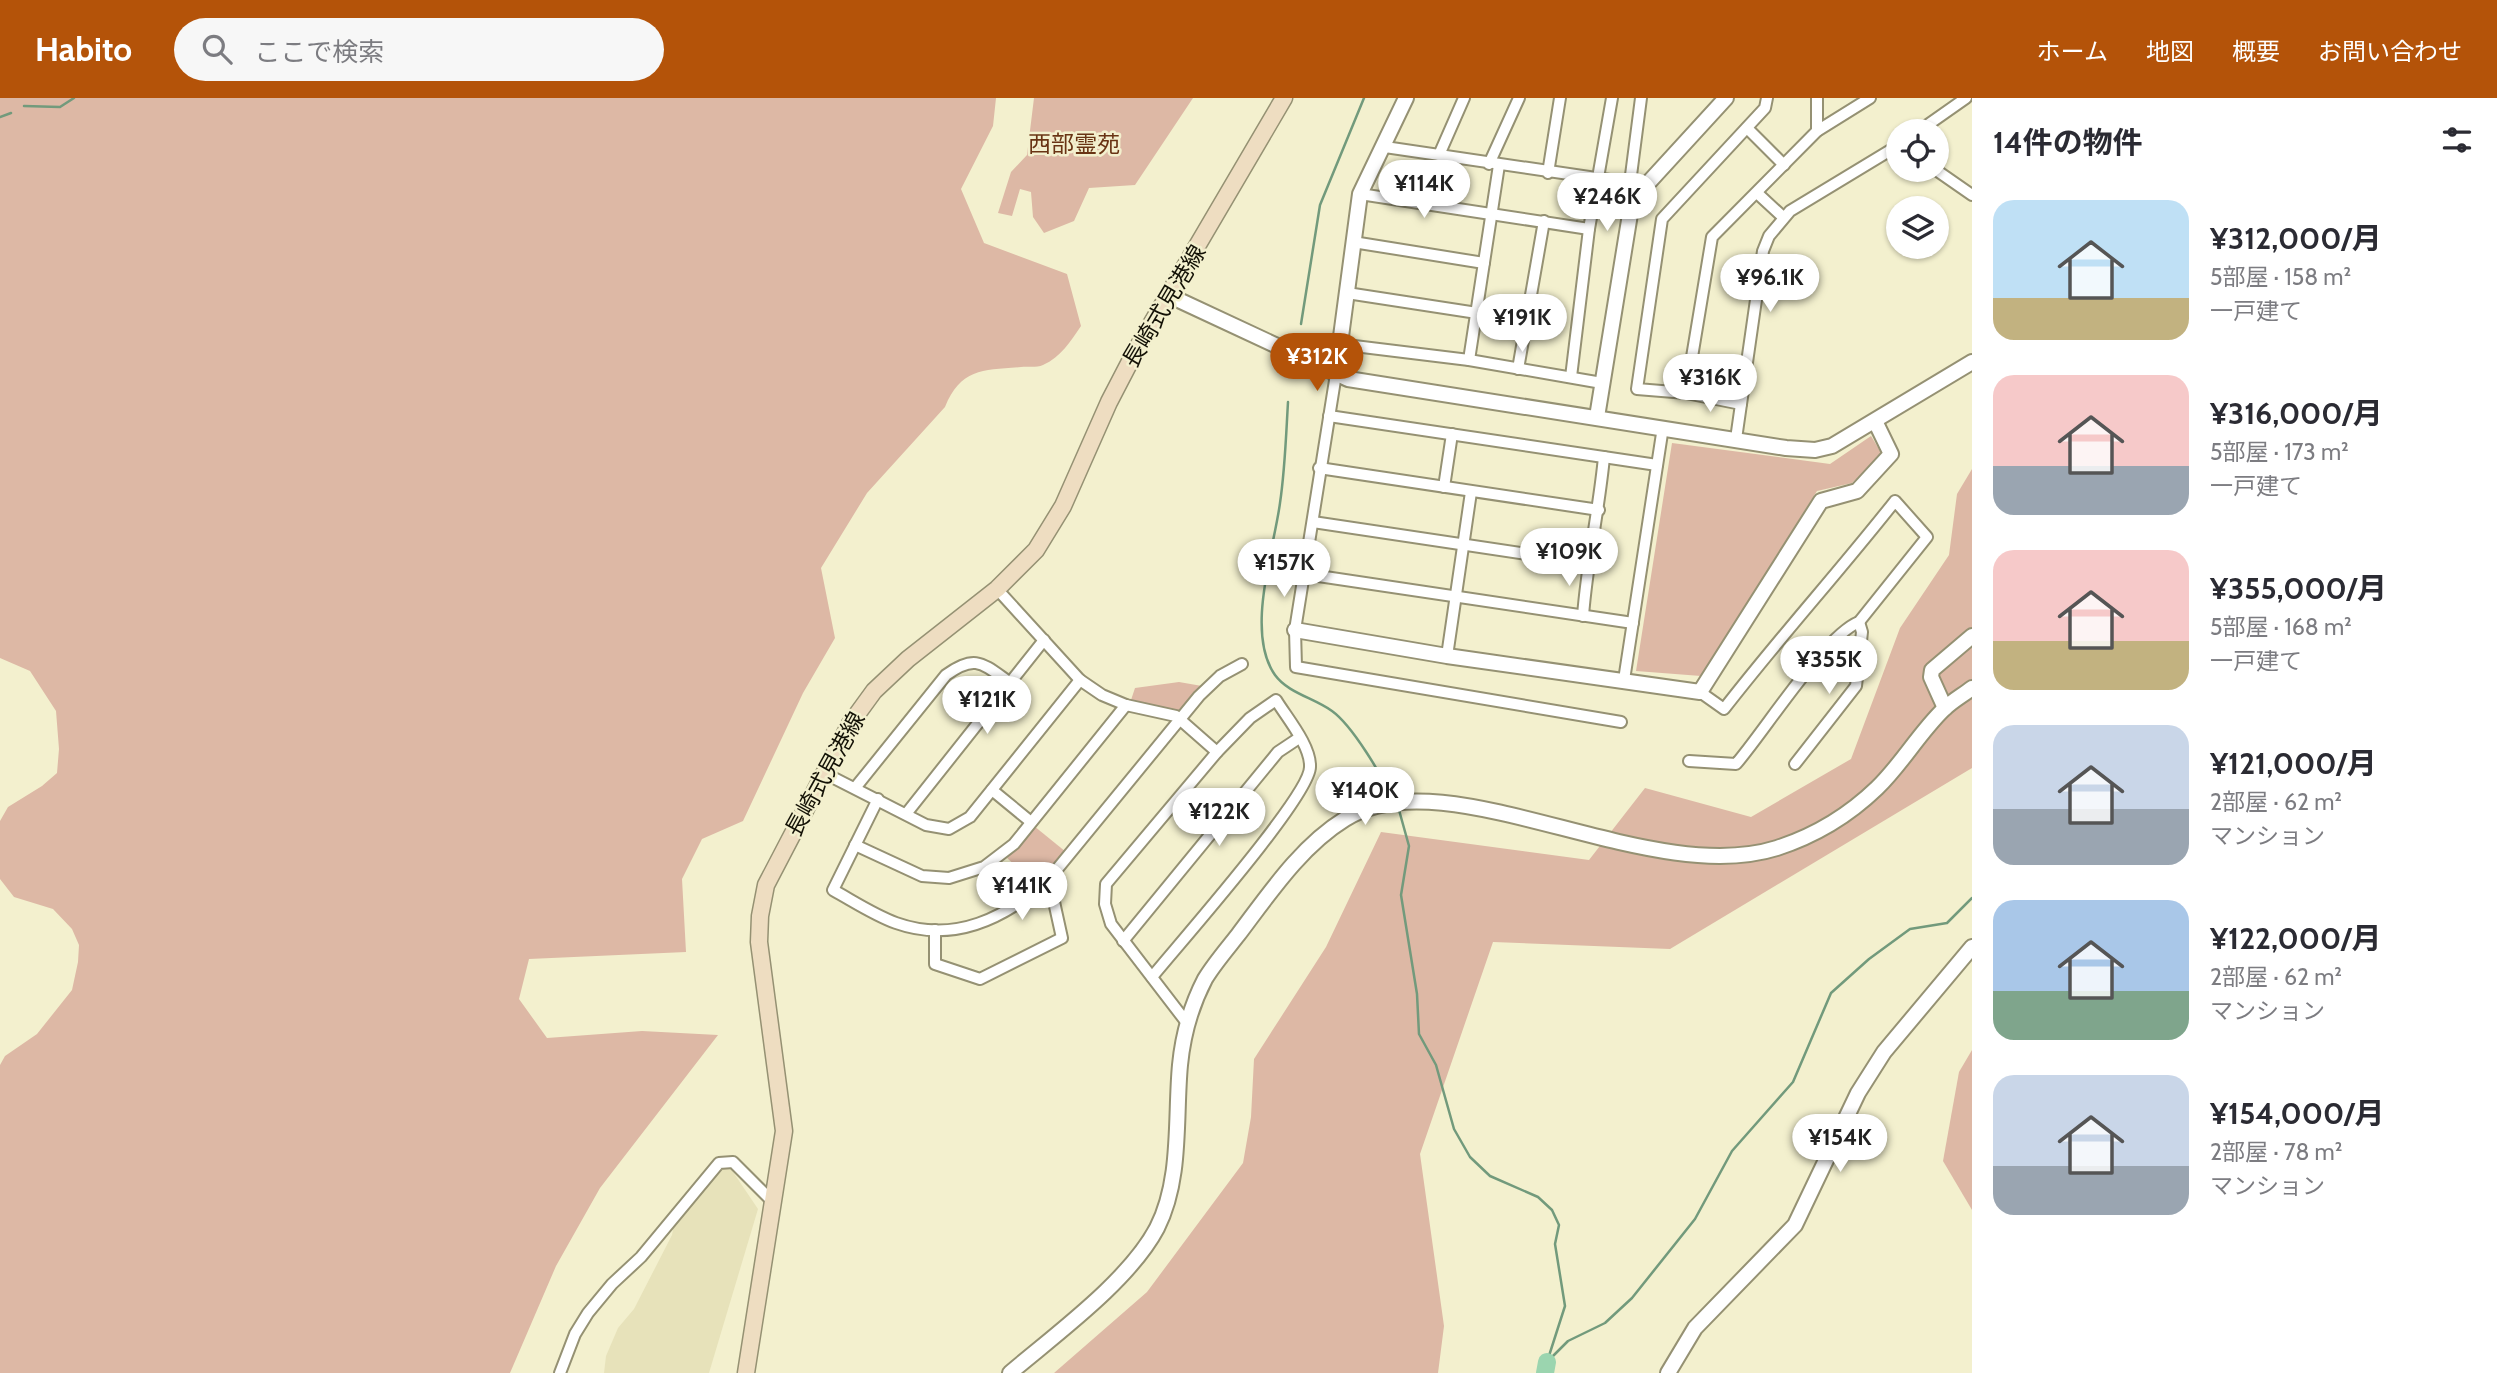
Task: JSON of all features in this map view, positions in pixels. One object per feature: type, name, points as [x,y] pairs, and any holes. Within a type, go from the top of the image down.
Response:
[{"type":"main road","name":"長崎式見港線","points":[[746,1373],[784,1131],[759,942],[760,916],[766,885],[850,724],[874,691],[908,659],[997,589],[1036,550],[1063,506],[1109,402],[1284,98]]},
{"type":"street","points":[[1406,98],[1385,147],[1360,194],[1336,374],[1295,630],[1296,667],[1621,722]]},
{"type":"street","points":[[1439,155],[1464,98]]},
{"type":"street","points":[[1469,360],[1493,214],[1494,165],[1519,98]]},
{"type":"street","points":[[1548,173],[1560,98]]},
{"type":"street","points":[[1571,377],[1589,229],[1612,98]]},
{"type":"street","points":[[1598,417],[1634,188],[1642,98]]},
{"type":"street","points":[[1634,188],[1726,98]]},
{"type":"street","points":[[1741,404],[1686,393],[1637,388],[1662,219],[1765,108],[1767,98]]},
{"type":"street","points":[[1817,98],[1817,131]]},
{"type":"street","points":[[1686,393],[1708,246],[1712,237],[1817,131],[1869,98]]},
{"type":"street","points":[[1937,119],[1966,98]]},
{"type":"street","points":[[1747,128],[1784,165]]},
{"type":"street","points":[[1385,147],[1599,179],[1634,188]]},
{"type":"street","points":[[1736,439],[1763,251],[1769,236],[1783,218],[1886,153]]},
{"type":"street","points":[[1949,179],[1972,195]]},
{"type":"street","points":[[1756,193],[1783,218]]},
{"type":"street","points":[[1360,194],[1589,229]]},
{"type":"street","points":[[1518,369],[1544,221]]},
{"type":"street","points":[[1353,242],[1484,263]]},
{"type":"street","points":[[1347,293],[1477,313]]},
{"type":"street","points":[[1170,296],[1336,374],[1461,399],[1815,450],[1832,446],[1972,362]]},
{"type":"street","points":[[1338,344],[1469,360],[1602,383]]},
{"type":"street","points":[[1329,416],[1657,464]]},
{"type":"street","points":[[1700,692],[1821,501],[1857,491],[1891,454],[1875,421]]},
{"type":"street","points":[[1624,680],[1663,427]]},
{"type":"street","points":[[1444,487],[1451,434]]},
{"type":"street","points":[[1583,616],[1587,563],[1599,510],[1604,457]]},
{"type":"street","points":[[1319,468],[1599,510]]},
{"type":"street","points":[[1447,656],[1471,492]]},
{"type":"street","points":[[1295,630],[1447,656],[1700,692],[1724,709],[1785,631],[1836,575],[1895,501],[1927,537],[1859,622],[1851,625],[1823,654],[1736,764],[1689,761]]},
{"type":"street","points":[[1313,522],[1587,563]]},
{"type":"street","points":[[1305,574],[1633,623]]},
{"type":"street","points":[[997,589],[1080,680],[1102,695],[1126,705],[1180,720],[1217,752]]},
{"type":"street","points":[[1796,764],[1856,686],[1862,632],[1859,622]]},
{"type":"street","points":[[1945,708],[1931,677],[1932,670],[1972,636]]},
{"type":"street","points":[[906,814],[1044,640]]},
{"type":"street","points":[[855,788],[946,675],[964,663],[982,662],[1009,682]]},
{"type":"street","points":[[878,799],[833,890],[896,923],[935,930],[991,920],[1020,905],[1049,879],[1180,720],[1220,676],[1242,664]]},
{"type":"street","points":[[824,773],[926,825],[949,829],[970,817],[1080,680]]},
{"type":"street","points":[[1010,1373],[1130,1265],[1158,1225],[1171,1188],[1180,1065],[1187,1023],[1207,976],[1314,841],[1368,806],[1428,800],[1668,853],[1702,856],[1745,855],[1775,849],[1806,836],[1855,806],[1878,787],[1945,708],[1972,688]]},
{"type":"street","points":[[1152,977],[1301,793],[1311,765],[1299,738],[1276,700],[1250,718],[1217,752],[1106,884],[1105,904],[1111,924],[1187,1023]]},
{"type":"street","points":[[855,845],[922,876],[949,878],[984,867],[1014,844],[1126,705]]},
{"type":"street","points":[[1122,941],[1278,752],[1299,738]]},
{"type":"street","points":[[992,790],[1031,822]]},
{"type":"street","points":[[935,930],[935,964],[980,979],[1062,938],[1049,879]]},
{"type":"street","points":[[1668,1373],[1695,1328],[1795,1225],[1858,1093],[1884,1052],[1972,947]]},
{"type":"street","points":[[560,1373],[575,1334],[587,1313],[641,1257],[719,1163],[733,1162],[773,1202]]},
{"type":"shaded area","points":[[721,1169],[731,1169],[758,1209],[709,1373],[604,1373],[606,1356],[618,1328],[634,1309],[672,1235],[675,1219]]},
{"type":"green space","points":[[0,98],[996,98],[993,126],[961,189],[984,243],[1067,274],[1081,326],[1065,348],[1043,365],[984,371],[966,378],[958,385],[945,407],[867,493],[821,568],[835,638],[803,693],[743,821],[702,839],[682,879],[686,952],[529,959],[519,999],[547,1038],[642,1031],[718,1035],[600,1188],[556,1266],[510,1373],[0,1373],[0,1065],[5,1056],[37,1034],[72,990],[79,945],[72,929],[53,909],[14,897],[0,879],[0,821],[8,807],[42,786],[57,773],[59,749],[56,711],[30,671],[0,658]]},
{"type":"green space","name":"西部霊苑","points":[[1034,98],[1193,98],[1135,185],[1089,188],[1074,221],[1044,233],[1033,217],[1031,192],[1020,189],[1012,216],[998,213],[1011,172],[1027,155]]},
{"type":"green space","points":[[1871,436],[1882,454],[1852,483],[1817,491],[1701,676],[1636,671],[1672,443],[1830,464]]},
{"type":"green space","points":[[1972,469],[1972,768],[1670,949],[1493,942],[1420,1154],[1444,1326],[1438,1373],[1054,1373],[1147,1292],[1243,1163],[1251,1117],[1254,1059],[1326,947],[1381,832],[1589,860],[1645,788],[1751,817],[1851,759],[1900,628],[1949,555],[1957,494]]},
{"type":"green space","points":[[1179,682],[1202,686],[1179,712],[1131,700],[1135,688]]},
{"type":"green space","points":[[1034,826],[1066,852],[1037,885],[1007,858]]},
{"type":"green space","points":[[1972,1050],[1972,1210],[1943,1161],[1959,1072]]},
{"type":"waterway","points":[[24,106],[60,107],[74,98]]},
{"type":"waterway","points":[[1301,324],[1320,205],[1364,98]]},
{"type":"waterway","points":[[0,117],[11,113]]},
{"type":"waterway","points":[[1288,402],[1282,491],[1264,590],[1262,637],[1266,657],[1280,681],[1325,706],[1340,718],[1366,751],[1393,798]]},
{"type":"waterway","points":[[1399,810],[1409,846],[1401,895],[1417,994],[1419,1034],[1436,1065],[1454,1129],[1470,1157],[1490,1176],[1538,1197],[1552,1210],[1559,1225],[1555,1244],[1565,1306],[1547,1362]]},
{"type":"waterway","points":[[1549,1360],[1568,1341],[1605,1323],[1632,1298],[1695,1219],[1732,1151],[1793,1082],[1831,993],[1869,959],[1910,929],[1947,923],[1972,898]]},
{"type":"waterway","points":[[1545,1373],[1547,1362]]}]
